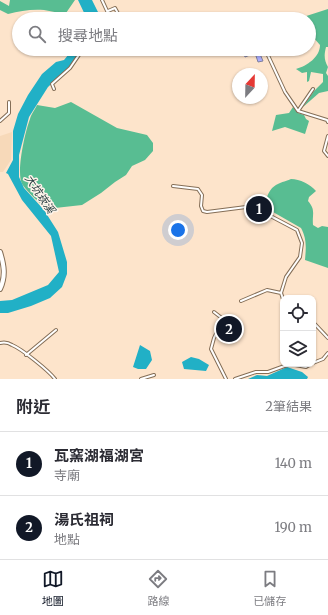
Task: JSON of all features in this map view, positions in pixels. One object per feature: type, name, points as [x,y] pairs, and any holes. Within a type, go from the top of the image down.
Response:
[{"type":"street","points":[[0,252],[4,268],[3,282],[0,289]]},
{"type":"lane","points":[[102,0],[108,11],[115,8],[117,12]]},
{"type":"lane","points":[[54,89],[52,84],[70,68],[78,56]]},
{"type":"lane","points":[[268,56],[285,92],[298,111],[327,120],[328,122]]},
{"type":"lane","points":[[298,111],[313,89]]},
{"type":"lane","points":[[0,121],[9,112],[8,102]]},
{"type":"lane","points":[[328,136],[324,151],[328,156]]},
{"type":"lane","points":[[173,186],[198,189],[202,195],[201,206],[203,211],[207,212],[254,206],[297,230],[302,242],[300,257],[286,277],[281,294],[267,290],[241,301]]},
{"type":"lane","points":[[214,312],[223,319],[214,338],[211,349],[226,379]]},
{"type":"lane","points":[[316,325],[328,338]]},
{"type":"lane","points":[[26,355],[56,330]]},
{"type":"lane","points":[[0,343],[3,342],[13,345],[50,372],[55,379]]},
{"type":"lane","points":[[316,362],[323,359],[328,354]]},
{"type":"lane","points":[[235,379],[256,372],[268,372],[282,367]]},
{"type":"lane","points":[[141,379],[154,375]]},
{"type":"shaded area","points":[[12,132],[11,160],[3,172],[0,172],[0,136]]},
{"type":"green space","points":[[10,0],[75,0],[67,12],[35,10],[12,12],[8,14],[0,10],[0,1],[9,6]]},
{"type":"green space","points":[[328,9],[328,47],[326,47],[325,55],[328,67],[326,73],[328,76],[328,91],[319,93],[303,107],[314,91],[323,82],[323,74],[311,72],[309,81],[307,82],[307,72],[302,73],[296,69],[304,66],[318,53],[320,45],[316,40],[316,13]]},
{"type":"green space","points":[[71,102],[117,128],[147,135],[153,143],[153,151],[145,160],[132,166],[126,175],[82,205],[46,209],[24,187],[20,178],[22,152],[26,133],[37,105],[55,108]]},
{"type":"green space","points":[[293,107],[298,113],[304,115],[309,121],[305,134],[285,127],[272,131],[276,115],[289,113]]},
{"type":"green space","points":[[291,179],[305,182],[316,191],[309,197],[308,201],[313,210],[313,225],[318,228],[322,226],[328,227],[328,268],[305,260],[305,240],[301,228],[266,208],[266,205],[260,197],[267,197],[273,187],[279,183]]},
{"type":"water","points":[[78,0],[92,0],[98,12],[84,12]]},
{"type":"water","points":[[67,56],[77,56],[69,67],[48,87],[29,117],[19,155],[19,177],[24,188],[44,210],[58,232],[67,262],[67,274],[62,287],[50,298],[8,313],[0,313],[0,301],[12,300],[48,285],[59,272],[51,236],[22,200],[8,174],[6,173],[13,160],[13,131],[18,114],[28,95],[42,74],[56,62],[64,60]]},
{"type":"water","points":[[140,345],[150,351],[152,360],[146,369],[138,369],[133,367]]},
{"type":"water","points":[[191,357],[199,359],[209,365],[206,371],[184,369],[182,362]]},
{"type":"water","points":[[287,367],[302,372],[308,377],[307,379],[248,379],[257,375],[267,376]]},
{"type":"building","points":[[256,56],[261,56],[263,61],[258,62]]},
{"type":"building","points":[[225,320],[239,324],[234,339],[220,334]]},
{"type":"place","name":"瓦窯湖福湖宮","points":[[259,209]]},
{"type":"place","name":"湯氏祖祠","points":[[229,329]]},
{"type":"water label","name":"大坑崁溪","points":[[40,194]]}]
